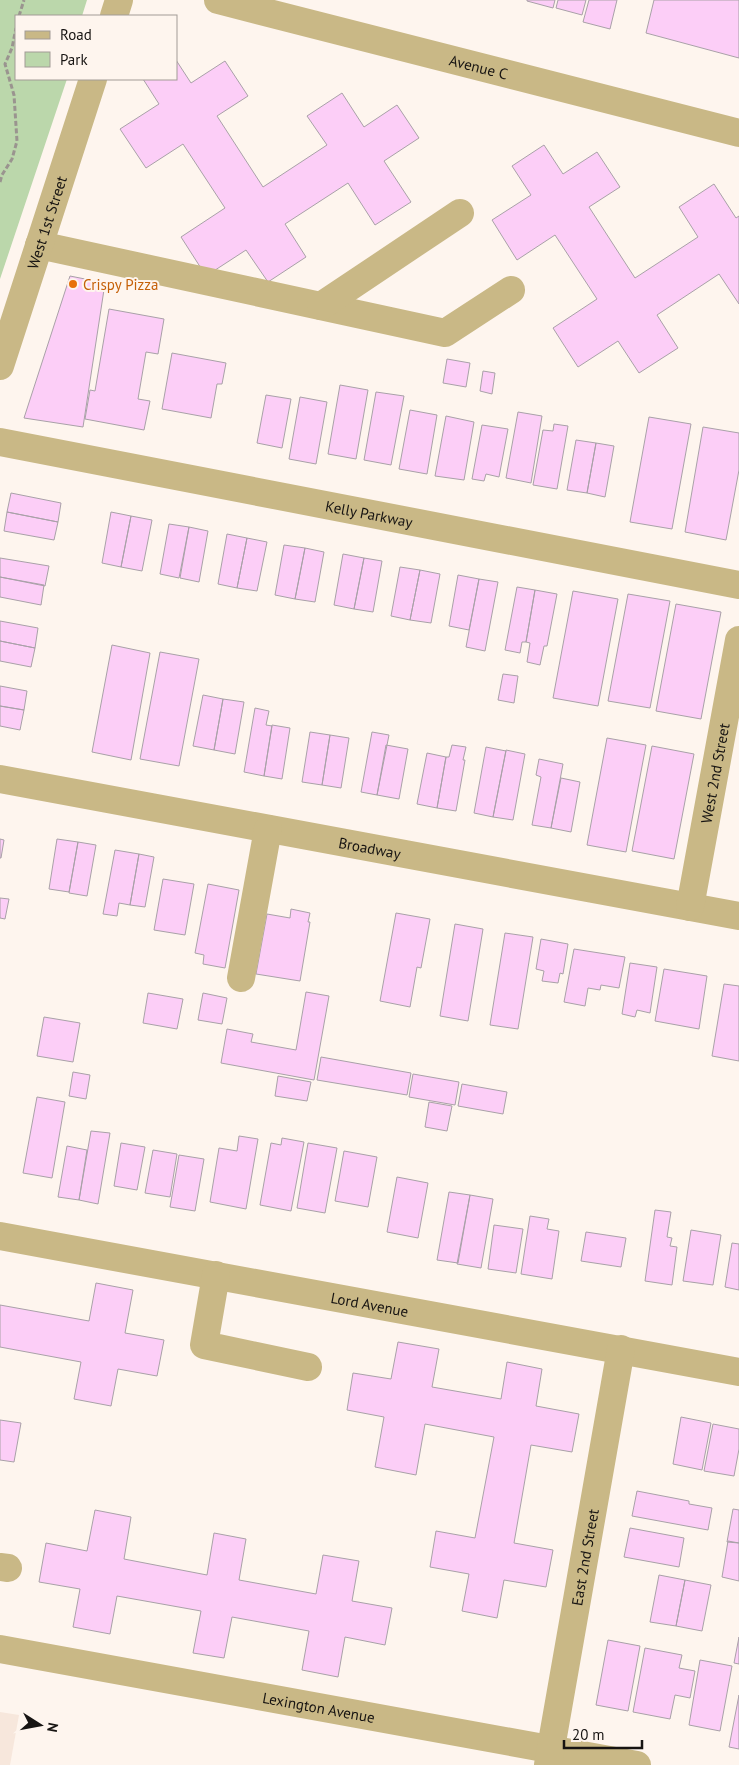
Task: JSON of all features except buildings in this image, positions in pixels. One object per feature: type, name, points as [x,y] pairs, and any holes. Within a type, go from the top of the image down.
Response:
[{"type":"street","points":[[114,15],[119,0]]},
{"type":"street","name":"Avenue C","points":[[218,0],[268,6],[739,133]]},
{"type":"street","name":"West 1st Street","points":[[0,366],[93,80]]},
{"type":"street","points":[[321,306],[460,213]]},
{"type":"street","points":[[39,245],[445,332],[511,290]]},
{"type":"street","name":"Kelly Parkway","points":[[0,442],[739,585]]},
{"type":"street","name":"West 2nd Street","points":[[690,907],[739,640]]},
{"type":"street","name":"Broadway","points":[[0,779],[739,916]]},
{"type":"street","points":[[241,978],[268,829]]},
{"type":"street","name":"Lord Avenue","points":[[0,1236],[739,1372]]},
{"type":"street","points":[[216,1275],[204,1345],[308,1367]]},
{"type":"street","name":"East 2nd Street","points":[[549,1757],[621,1349]]},
{"type":"street","name":"Lexington Avenue","points":[[0,1649],[549,1757],[637,1765]]},
{"type":"path","points":[[19,15],[24,0]]},
{"type":"path","points":[[0,182],[2,175],[12,160],[17,141],[14,95],[5,64],[12,48],[15,33]]},
{"type":"shaded area","points":[[0,1712],[19,1715],[10,1765],[0,1765]]},
{"type":"green space","points":[[0,0],[87,0],[82,15],[15,15],[15,80],[67,80],[0,279]]},
{"type":"place","name":"Crispy Pizza","points":[[73,284]]}]
